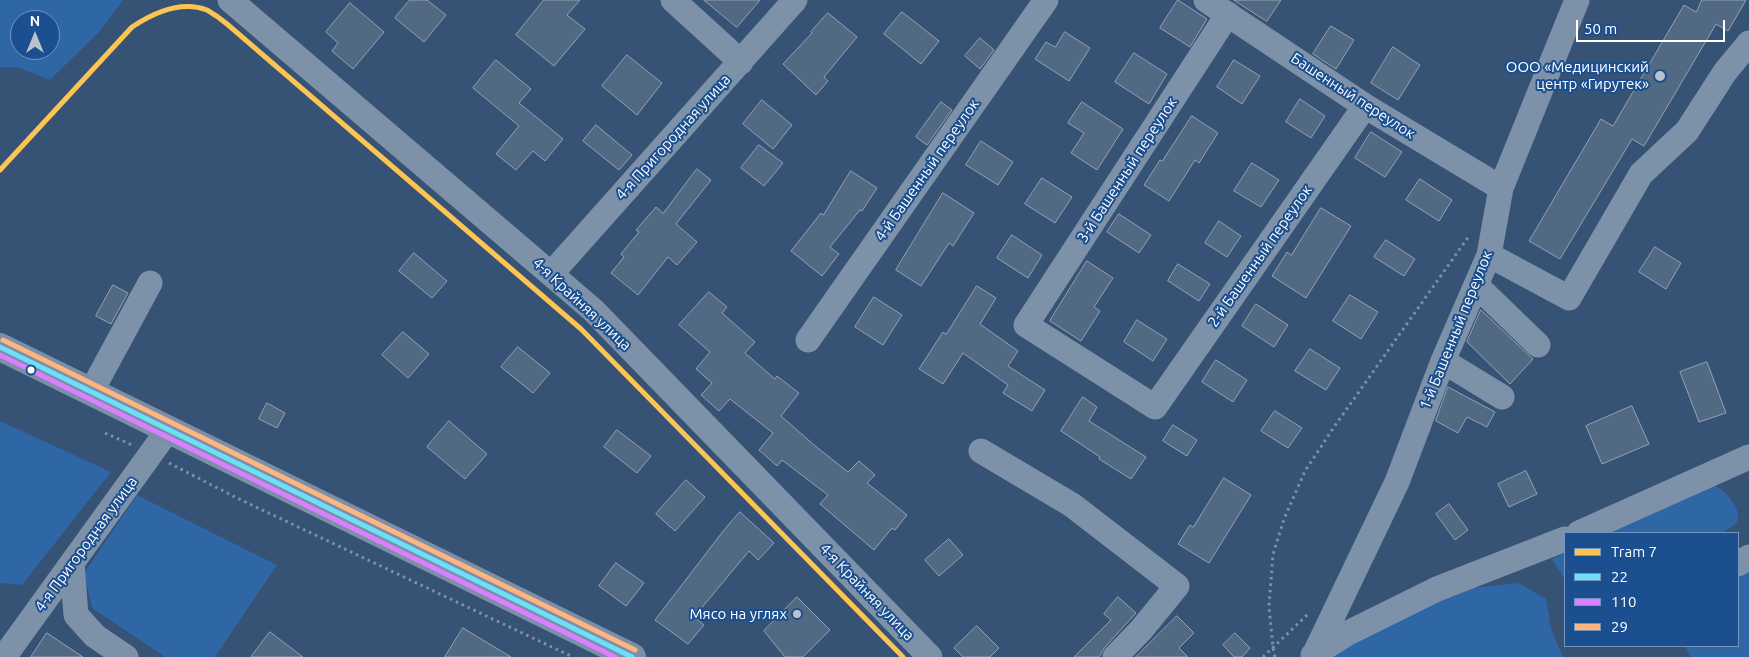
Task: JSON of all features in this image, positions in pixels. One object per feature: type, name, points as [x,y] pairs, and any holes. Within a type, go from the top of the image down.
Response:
[{"type":"main road","points":[[0,347],[168,430],[603,651],[632,657]]},
{"type":"street","name":"4-я Крайняя улица","points":[[230,0],[593,310],[930,657]]},
{"type":"street","points":[[673,0],[742,62]]},
{"type":"street","name":"4-я Пригородная улица","points":[[550,274],[742,62],[795,0]]},
{"type":"street","name":"4-й Башенный переулок","points":[[808,340],[1046,0]]},
{"type":"street","name":"Башенный переулок","points":[[1206,0],[1365,106],[1501,188]]},
{"type":"street","name":"1-й Башенный переулок","points":[[1313,655],[1397,482],[1443,361],[1489,256],[1501,188],[1577,0]]},
{"type":"street","name":"3-й Башенный переулок","points":[[1155,407],[1026,325],[1228,14]]},
{"type":"street","points":[[1489,256],[1569,298],[1641,174],[1687,131],[1725,72],[1748,47]]},
{"type":"street","name":"2-й Башенный переулок","points":[[1155,407],[1365,106]]},
{"type":"street","points":[[91,392],[150,283]]},
{"type":"street","points":[[1476,285],[1538,345]]},
{"type":"street","points":[[1443,361],[1502,397]]},
{"type":"street","name":"4-я Пригородная улица","points":[[4,657],[168,430]]},
{"type":"street","points":[[981,451],[1072,505],[1177,586],[1157,612],[1114,657]]},
{"type":"street","points":[[1580,532],[1749,457]]},
{"type":"street","points":[[1313,655],[1348,633],[1437,589],[1564,539]]},
{"type":"street","points":[[72,564],[76,615],[94,636],[126,657]]},
{"type":"path","points":[[1275,657],[1269,606],[1273,554],[1284,519],[1305,472],[1334,427],[1474,229]]},
{"type":"path","points":[[105,433],[237,498],[574,657]]},
{"type":"path","points":[[1263,657],[1308,613]]},
{"type":"shaded area","points":[[0,0],[123,0],[99,32],[50,80],[17,67],[0,67]]},
{"type":"shaded area","points":[[0,421],[111,472],[22,585],[0,583]]},
{"type":"shaded area","points":[[1712,485],[1729,497],[1735,506],[1738,518],[1736,524],[1724,532],[1610,532]]},
{"type":"shaded area","points":[[137,495],[277,565],[215,657],[165,657],[92,608],[84,573]]},
{"type":"shaded area","points":[[1564,553],[1564,578],[1552,559]]},
{"type":"shaded area","points":[[1749,568],[1749,657],[1691,657],[1686,647],[1739,647],[1739,574]]},
{"type":"shaded area","points":[[1519,583],[1546,599],[1552,632],[1563,657],[1333,657],[1343,645],[1461,589]]},
{"type":"building","points":[[410,0],[427,0],[446,15],[424,42],[395,18]]},
{"type":"building","points":[[544,0],[580,0],[567,15],[585,29],[554,66],[516,35]]},
{"type":"building","points":[[704,0],[760,0],[737,27]]},
{"type":"building","points":[[1178,0],[1207,19],[1190,47],[1160,28]]},
{"type":"building","points":[[1234,0],[1281,0],[1267,21]]},
{"type":"building","points":[[1702,0],[1746,0],[1728,31],[1716,24],[1644,146],[1632,139],[1560,259],[1529,241],[1601,119],[1613,126],[1684,5],[1696,12]]},
{"type":"building","points":[[350,3],[384,32],[353,69],[332,51],[338,43],[326,32]]},
{"type":"building","points":[[902,12],[939,41],[921,64],[884,34]]},
{"type":"building","points":[[828,13],[857,37],[824,77],[828,81],[816,95],[783,64]]},
{"type":"building","points":[[1331,26],[1354,40],[1336,69],[1313,54]]},
{"type":"building","points":[[1065,32],[1090,48],[1069,81],[1035,59],[1046,42],[1055,47]]},
{"type":"building","points":[[980,38],[994,50],[980,69],[965,56]]},
{"type":"building","points":[[1393,47],[1420,65],[1398,100],[1371,83]]},
{"type":"building","points":[[1134,53],[1167,74],[1149,104],[1115,82]]},
{"type":"building","points":[[627,55],[662,83],[637,115],[602,86]]},
{"type":"building","points":[[496,60],[531,89],[519,103],[563,139],[545,161],[533,151],[516,170],[496,154],[519,126],[473,88]]},
{"type":"building","points":[[1234,60],[1260,76],[1242,104],[1217,87]]},
{"type":"building","points":[[1300,99],[1325,116],[1311,138],[1286,122]]},
{"type":"building","points":[[762,100],[792,125],[773,149],[743,124]]},
{"type":"building","points":[[941,102],[952,110],[927,145],[916,137]]},
{"type":"building","points":[[1082,102],[1123,129],[1097,170],[1071,153],[1084,133],[1068,123]]},
{"type":"building","points":[[1192,116],[1218,133],[1199,163],[1195,160],[1169,201],[1144,185]]},
{"type":"building","points":[[596,125],[632,155],[619,170],[583,141]]},
{"type":"building","points":[[1371,132],[1402,152],[1385,177],[1355,158]]},
{"type":"building","points":[[981,141],[1013,162],[998,185],[966,165]]},
{"type":"building","points":[[759,145],[783,163],[764,186],[741,168]]},
{"type":"building","points":[[1252,163],[1279,180],[1261,207],[1234,191]]},
{"type":"building","points":[[697,169],[711,180],[676,224],[697,242],[677,265],[668,257],[638,295],[611,273],[624,257],[621,254],[639,232],[636,230],[656,207],[663,213]]},
{"type":"building","points":[[851,171],[877,188],[862,211],[860,210],[830,247],[839,254],[822,276],[791,251],[821,213],[823,215]]},
{"type":"building","points":[[1042,178],[1072,197],[1055,223],[1025,204]]},
{"type":"building","points":[[1420,179],[1452,200],[1439,221],[1406,200]]},
{"type":"building","points":[[943,193],[974,213],[953,246],[949,243],[921,286],[896,270]]},
{"type":"building","points":[[1321,208],[1351,226],[1306,298],[1272,276],[1287,252],[1291,255]]},
{"type":"building","points":[[1119,214],[1151,235],[1139,253],[1107,232]]},
{"type":"building","points":[[1219,221],[1241,236],[1227,257],[1205,243]]},
{"type":"building","points":[[1012,235],[1042,255],[1028,278],[997,258]]},
{"type":"building","points":[[1386,240],[1415,259],[1404,276],[1374,257]]},
{"type":"building","points":[[1655,247],[1681,263],[1666,289],[1639,272]]},
{"type":"building","points":[[414,253],[447,281],[432,298],[399,271]]},
{"type":"building","points":[[1087,261],[1113,278],[1094,307],[1100,311],[1081,341],[1050,321]]},
{"type":"building","points":[[1178,264],[1210,284],[1199,301],[1168,281]]},
{"type":"building","points":[[113,285],[128,293],[111,324],[96,316]]},
{"type":"building","points":[[977,286],[996,298],[980,324],[1018,351],[1008,366],[1045,390],[1032,411],[1003,393],[1008,385],[963,353],[943,384],[919,369],[943,332],[946,334]]},
{"type":"building","points":[[709,292],[727,307],[722,313],[755,342],[745,353],[775,379],[777,376],[799,393],[781,416],[848,472],[859,461],[875,475],[867,483],[907,515],[895,530],[892,528],[874,550],[820,504],[828,495],[782,460],[777,466],[759,450],[773,433],[730,399],[719,411],[701,395],[712,383],[696,369],[710,352],[679,325]]},
{"type":"building","points":[[1350,295],[1378,312],[1361,339],[1333,321]]},
{"type":"building","points":[[874,297],[902,315],[883,345],[855,327]]},
{"type":"building","points":[[1256,304],[1288,325],[1274,347],[1242,326]]},
{"type":"building","points":[[1481,310],[1533,359],[1510,384],[1467,342]]},
{"type":"building","points":[[1137,320],[1167,339],[1153,361],[1124,342]]},
{"type":"building","points":[[403,332],[429,354],[408,378],[382,355]]},
{"type":"building","points":[[518,347],[550,373],[533,393],[501,367]]},
{"type":"building","points":[[1310,349],[1340,368],[1326,390],[1295,371]]},
{"type":"building","points":[[1216,360],[1247,380],[1233,402],[1202,382]]},
{"type":"building","points":[[1707,362],[1726,413],[1699,422],[1680,372]]},
{"type":"building","points":[[1448,387],[1495,412],[1487,427],[1467,417],[1458,433],[1436,421]]},
{"type":"building","points":[[1083,397],[1097,407],[1089,421],[1146,457],[1131,479],[1099,459],[1100,457],[1061,431]]},
{"type":"building","points":[[267,403],[285,413],[277,428],[259,419]]},
{"type":"building","points":[[1632,406],[1649,444],[1602,464],[1586,426]]},
{"type":"building","points":[[1275,411],[1302,428],[1288,448],[1261,431]]},
{"type":"building","points":[[449,421],[487,454],[465,479],[427,447]]},
{"type":"building","points":[[1173,425],[1197,440],[1187,456],[1163,441]]},
{"type":"building","points":[[617,430],[651,456],[637,473],[604,447]]},
{"type":"building","points":[[1526,471],[1537,494],[1509,507],[1498,484]]},
{"type":"building","points":[[1224,478],[1251,495],[1209,563],[1178,544],[1190,525],[1193,527]]},
{"type":"building","points":[[686,480],[705,497],[675,531],[656,514]]},
{"type":"building","points":[[1449,504],[1468,530],[1455,540],[1436,514]]},
{"type":"building","points":[[740,512],[774,543],[758,560],[749,551],[694,617],[704,625],[688,644],[655,620]]},
{"type":"building","points":[[949,539],[963,555],[939,576],[925,560]]},
{"type":"building","points":[[616,563],[644,583],[626,606],[599,586]]},
{"type":"building","name":"Мясо на углях","points":[[797,597],[830,630],[803,657],[785,657],[764,631]]},
{"type":"building","points":[[1118,597],[1136,613],[1105,647],[1099,657],[1074,657],[1111,620],[1104,614]]},
{"type":"building","points":[[1177,616],[1194,633],[1179,648],[1188,657],[1136,657]]},
{"type":"building","points":[[977,626],[999,648],[990,657],[963,657],[954,648]]},
{"type":"building","points":[[463,628],[511,657],[445,657]]},
{"type":"building","points":[[270,632],[303,657],[251,657]]},
{"type":"building","points":[[47,633],[83,657],[31,657]]},
{"type":"building","points":[[1235,633],[1250,648],[1242,657],[1234,657],[1223,645]]},
{"type":"tram line","name":"7","points":[[0,170],[132,27],[149,17],[177,7],[187,6],[207,10],[227,24],[581,329],[903,657]]},
{"type":"transit line","name":"29","points":[[3,340],[635,650]]},
{"type":"transit line","name":"22","points":[[0,347],[632,657]]},
{"type":"transit line","name":"110","points":[[0,355],[615,657]]},
{"type":"place","name":"ООО «Медицинский центр «Гирутек»","points":[[1660,76]]},
{"type":"place","name":"Мясо на углях","points":[[797,614]]}]
